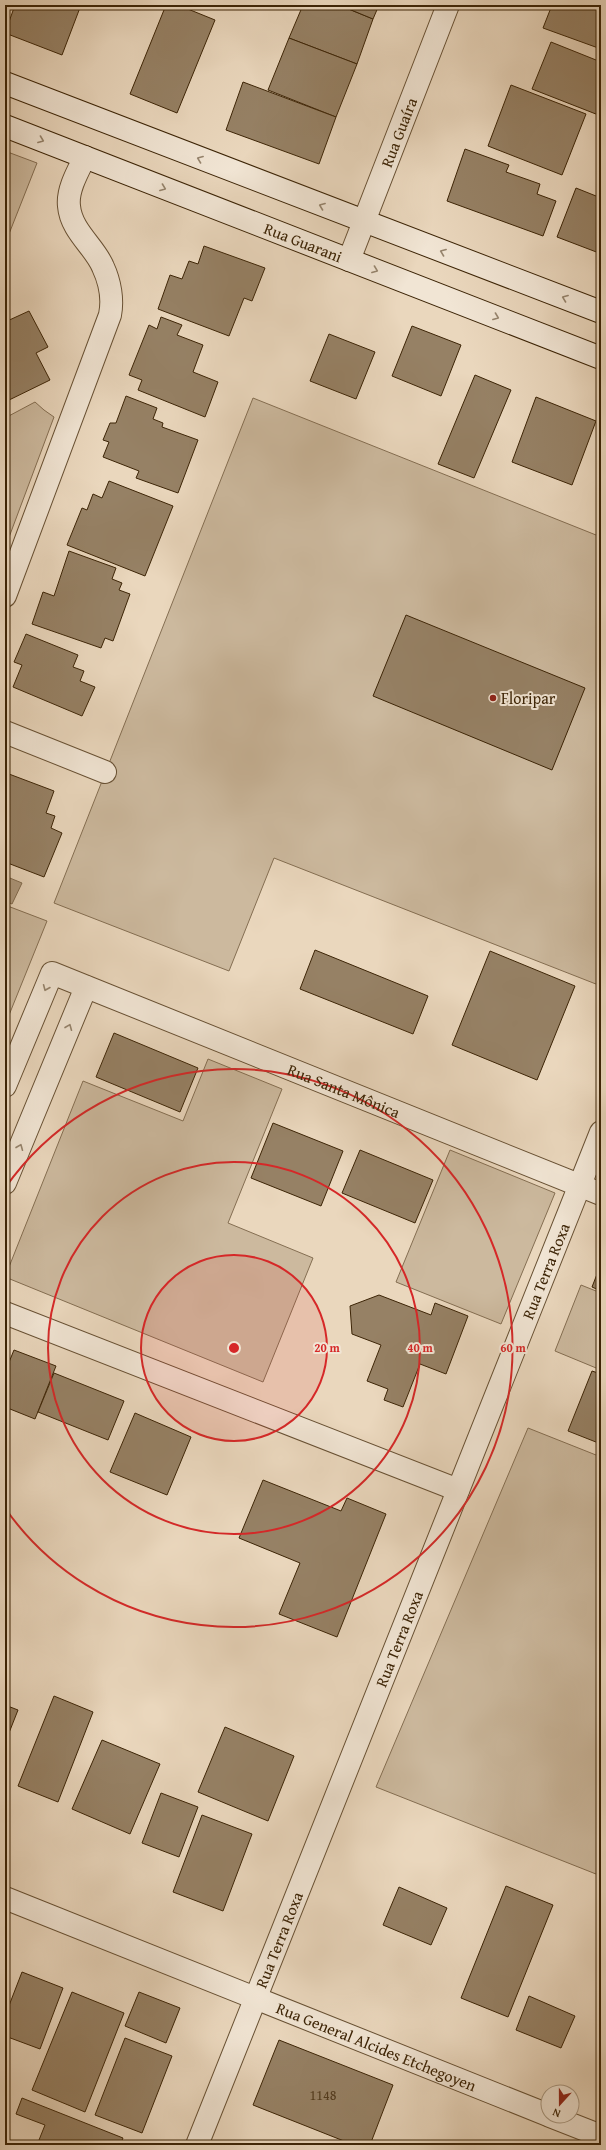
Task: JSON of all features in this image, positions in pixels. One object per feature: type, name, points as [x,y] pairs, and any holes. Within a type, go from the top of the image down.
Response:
[{"type":"street","name":"Rua Guaíra","points":[[349,260],[448,5]]},
{"type":"street","points":[[5,83],[601,312]]},
{"type":"street","name":"Rua Guarani","points":[[5,126],[601,358]]},
{"type":"street","points":[[5,596],[110,315],[112,303],[103,267],[81,236],[69,206],[71,189],[85,157]]},
{"type":"street","points":[[5,732],[105,772]]},
{"type":"street","name":"Rua Santa Mônica","points":[[5,1086],[52,973],[601,1194]]},
{"type":"street","points":[[5,1183],[86,987]]},
{"type":"street","name":"Rua Terra Roxa","points":[[197,2145],[601,1132]]},
{"type":"street","points":[[5,1313],[458,1490]]},
{"type":"street","name":"Rua General Alcides Etchegoyen","points":[[5,1898],[540,2112]]},
{"type":"street","name":"Rua General Alcides Etchegoyen","points":[[570,2124],[601,2136]]},
{"type":"shaded area","points":[[5,151],[37,163],[5,244]]},
{"type":"shaded area","points":[[253,398],[601,537],[601,986],[274,858],[229,971],[54,903]]},
{"type":"shaded area","points":[[35,402],[54,417],[5,548],[5,418]]},
{"type":"shaded area","points":[[5,876],[22,883],[12,904],[5,901]]},
{"type":"shaded area","points":[[5,905],[47,921],[5,1025]]},
{"type":"shaded area","points":[[208,1059],[282,1089],[228,1223],[313,1258],[263,1382],[5,1277],[83,1081],[183,1121]]},
{"type":"shaded area","points":[[450,1150],[555,1193],[501,1324],[396,1282]]},
{"type":"shaded area","points":[[581,1285],[601,1293],[601,1370],[555,1351]]},
{"type":"shaded area","points":[[528,1428],[601,1457],[601,1876],[376,1787]]},
{"type":"building","points":[[15,5],[81,5],[62,55],[5,33]]},
{"type":"building","points":[[166,5],[178,5],[215,20],[177,113],[130,94]]},
{"type":"building","points":[[303,5],[339,5],[373,19],[357,64],[289,38]]},
{"type":"building","points":[[339,5],[379,5],[373,19]]},
{"type":"building","points":[[552,5],[601,5],[601,49],[543,28]]},
{"type":"building","points":[[289,38],[357,64],[336,117],[268,90]]},
{"type":"building","points":[[551,42],[601,62],[601,116],[532,89]]},
{"type":"building","points":[[243,82],[336,117],[319,164],[226,130]]},
{"type":"building","points":[[511,85],[586,114],[562,175],[488,146]]},
{"type":"building","points":[[465,149],[509,165],[506,172],[540,184],[537,194],[556,201],[543,236],[447,201]]},
{"type":"building","points":[[576,188],[601,198],[601,247],[599,253],[557,237]]},
{"type":"building","points":[[204,246],[265,268],[252,301],[244,298],[229,336],[158,309],[170,275],[182,279],[189,261],[198,264]]},
{"type":"building","points":[[29,311],[48,347],[36,353],[50,380],[5,402],[5,322]]},
{"type":"building","points":[[161,317],[182,325],[177,335],[203,345],[193,372],[218,382],[205,417],[138,390],[142,380],[129,375],[149,325],[157,329]]},
{"type":"building","points":[[412,326],[461,345],[441,396],[392,376]]},
{"type":"building","points":[[329,334],[375,352],[356,399],[310,381]]},
{"type":"building","points":[[475,375],[511,390],[474,478],[438,464]]},
{"type":"building","points":[[126,396],[157,408],[153,419],[163,423],[162,427],[198,440],[178,493],[136,478],[139,471],[103,457],[109,442],[103,440],[110,423],[116,423]]},
{"type":"building","points":[[536,397],[596,421],[572,485],[512,462]]},
{"type":"building","points":[[109,481],[173,506],[145,576],[67,545],[82,508],[87,510],[93,494],[102,498]]},
{"type":"building","points":[[69,551],[116,568],[112,579],[122,583],[119,590],[130,594],[113,641],[105,638],[101,648],[32,624],[43,592],[54,596]]},
{"type":"building","points":[[406,615],[585,688],[552,770],[373,696]]},
{"type":"building","points":[[26,634],[78,655],[73,667],[84,671],[80,681],[95,687],[82,716],[13,687],[22,665],[14,662]]},
{"type":"building","points":[[9,774],[54,791],[46,813],[55,816],[51,828],[62,833],[44,877],[5,862],[5,783]]},
{"type":"building","points":[[315,950],[428,996],[413,1034],[300,989]]},
{"type":"building","points":[[490,951],[575,986],[537,1080],[452,1045]]},
{"type":"building","points":[[114,1033],[198,1068],[180,1112],[96,1077]]},
{"type":"building","points":[[273,1123],[343,1151],[321,1206],[251,1178]]},
{"type":"building","points":[[360,1150],[433,1180],[415,1223],[342,1193]]},
{"type":"building","points":[[601,1264],[601,1291],[592,1287]]},
{"type":"building","points":[[379,1295],[431,1315],[435,1303],[468,1316],[446,1374],[420,1364],[403,1407],[384,1400],[388,1389],[367,1381],[381,1345],[352,1334],[350,1306]]},
{"type":"building","points":[[14,1350],[56,1366],[35,1419],[5,1407],[5,1372]]},
{"type":"building","points":[[592,1371],[601,1374],[601,1444],[568,1431]]},
{"type":"building","points":[[54,1373],[124,1401],[108,1440],[38,1412]]},
{"type":"building","points":[[135,1413],[191,1437],[167,1495],[110,1472]]},
{"type":"building","points":[[263,1480],[341,1511],[347,1498],[386,1514],[337,1637],[279,1614],[300,1563],[239,1538]]},
{"type":"building","points":[[54,1696],[93,1712],[58,1802],[18,1786]]},
{"type":"building","points":[[5,1705],[18,1710],[5,1743]]},
{"type":"building","points":[[225,1727],[294,1756],[268,1821],[198,1792]]},
{"type":"building","points":[[102,1740],[160,1764],[130,1834],[72,1809]]},
{"type":"building","points":[[161,1793],[198,1807],[179,1857],[142,1843]]},
{"type":"building","points":[[202,1815],[252,1834],[223,1911],[173,1892]]},
{"type":"building","points":[[506,1886],[553,1905],[508,2017],[461,1998]]},
{"type":"building","points":[[399,1887],[447,1908],[431,1945],[383,1925]]},
{"type":"building","points":[[22,1972],[63,1988],[40,2049],[5,2036],[5,2016]]},
{"type":"building","points":[[72,1992],[124,2013],[85,2112],[32,2090]]},
{"type":"building","points":[[139,1992],[180,2008],[166,2043],[125,2026]]},
{"type":"building","points":[[529,1996],[575,2016],[561,2048],[516,2030]]},
{"type":"building","points":[[125,2038],[172,2056],[142,2133],[95,2115]]},
{"type":"building","points":[[279,2040],[393,2085],[370,2145],[354,2145],[253,2105]]},
{"type":"building","points":[[22,2098],[123,2138],[120,2145],[37,2145],[45,2125],[16,2114]]},
{"type":"place","name":"Floripar","points":[[493,698]]}]
